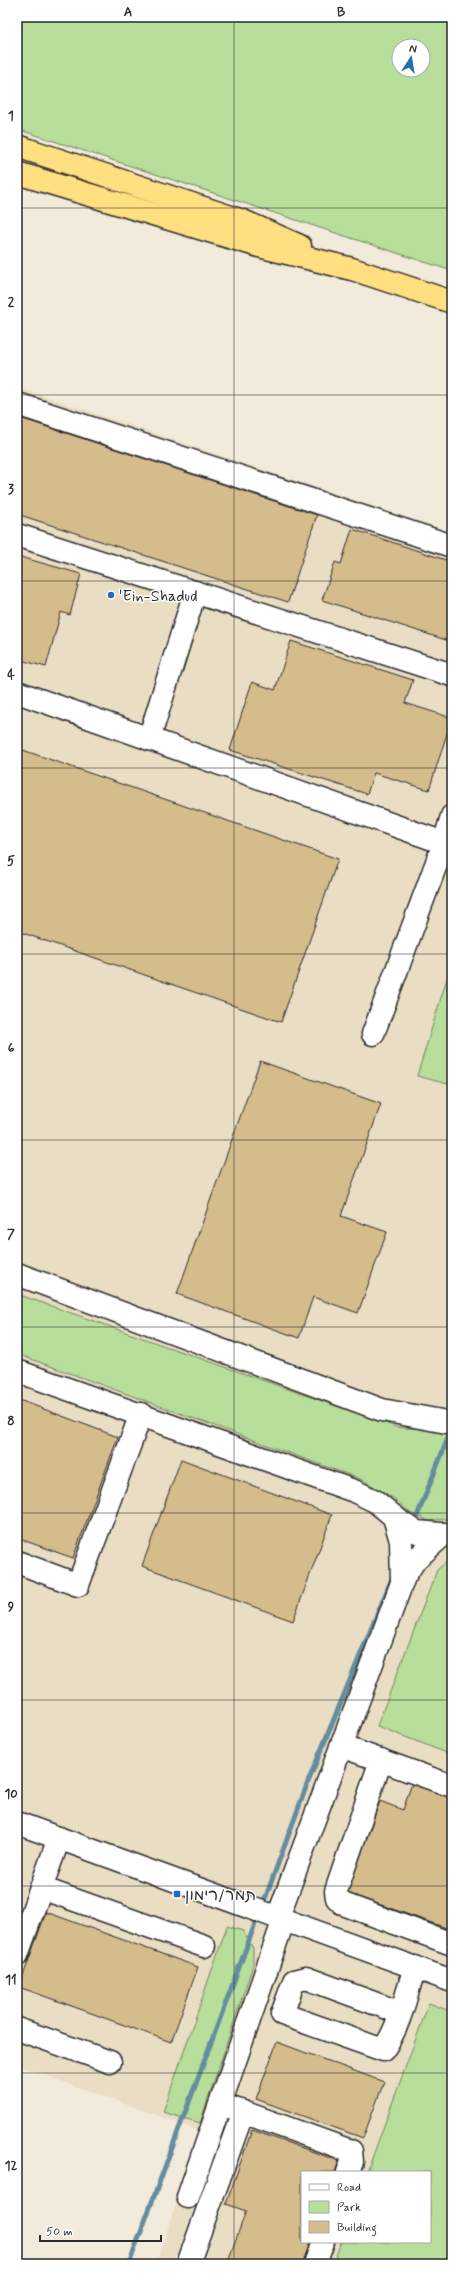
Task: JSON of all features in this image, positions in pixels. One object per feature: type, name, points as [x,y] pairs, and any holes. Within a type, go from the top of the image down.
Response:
[{"type":"highway","points":[[17,146],[243,221],[352,269]]},
{"type":"highway","points":[[17,173],[259,246],[352,269],[452,302]]},
{"type":"street","points":[[17,404],[452,546]]},
{"type":"street","points":[[17,535],[452,674]]},
{"type":"street","points":[[150,739],[195,592]]},
{"type":"street","points":[[17,692],[444,843]]},
{"type":"street","points":[[373,1034],[444,843],[452,816]]},
{"type":"street","points":[[17,1274],[382,1410],[443,1421],[452,1407]]},
{"type":"street","points":[[17,1371],[354,1491],[375,1501],[403,1524],[417,1532],[448,1535]]},
{"type":"street","points":[[17,1562],[78,1585],[141,1414]]},
{"type":"street","points":[[394,1517],[401,1541],[402,1581]]},
{"type":"street","points":[[188,2197],[281,1918],[341,1746],[402,1581],[415,1560],[448,1535]]},
{"type":"street","points":[[341,1746],[452,1786]]},
{"type":"street","points":[[381,1760],[336,1891],[337,1898],[343,1904],[452,1944]]},
{"type":"street","points":[[17,1823],[452,1981]]},
{"type":"street","points":[[17,1955],[59,1838]]},
{"type":"street","points":[[41,1888],[204,1946]]},
{"type":"street","points":[[401,2013],[306,1978],[294,1981],[282,2014],[383,2050],[391,2038],[401,2013],[415,1968]]},
{"type":"street","points":[[17,2029],[110,2062]]},
{"type":"street","points":[[220,2104],[351,2151],[352,2162],[348,2171]]},
{"type":"street","points":[[188,2264],[243,2112]]},
{"type":"street","points":[[315,2264],[323,2243]]},
{"type":"shaded area","points":[[17,387],[452,533],[452,2264],[156,2264],[200,2131],[17,2065]]},
{"type":"green space","points":[[17,17],[452,17],[452,271],[17,129]]},
{"type":"green space","points":[[452,962],[452,1085],[417,1076]]},
{"type":"green space","points":[[17,1294],[396,1427],[432,1430],[452,1436],[452,1518],[429,1521],[410,1513],[398,1501],[363,1480],[17,1354]]},
{"type":"green space","points":[[452,1557],[452,1755],[377,1726],[437,1570]]},
{"type":"green space","points":[[227,1926],[243,1931],[253,1948],[253,1965],[200,2123],[163,2112]]},
{"type":"green space","points":[[429,2003],[452,2012],[452,2264],[333,2264],[341,2243],[431,2243],[431,2171],[367,2171]]},
{"type":"building","points":[[17,417],[317,515],[288,602],[17,514]]},
{"type":"building","points":[[352,529],[452,562],[452,642],[322,600],[335,562],[341,564]]},
{"type":"building","points":[[17,556],[81,574],[70,615],[61,612],[46,667],[17,659]]},
{"type":"building","points":[[291,641],[413,680],[405,703],[452,718],[429,790],[374,773],[367,794],[230,750],[252,682],[275,690]]},
{"type":"building","points":[[17,748],[338,859],[281,1022],[17,931]]},
{"type":"building","points":[[260,1061],[381,1104],[341,1216],[387,1232],[358,1313],[313,1297],[299,1338],[177,1294]]},
{"type":"building","points":[[17,1399],[118,1437],[73,1558],[17,1538]]},
{"type":"building","points":[[181,1459],[332,1515],[293,1621],[142,1566]]},
{"type":"building","points":[[413,1780],[452,1794],[452,1930],[347,1893],[380,1801],[403,1810]]},
{"type":"building","points":[[46,1912],[198,1967],[171,2042],[19,1987]]},
{"type":"building","points":[[277,2042],[384,2082],[363,2138],[256,2099]]},
{"type":"building","points":[[252,2130],[339,2161],[335,2171],[301,2171],[301,2243],[310,2243],[303,2264],[227,2264],[246,2211],[226,2204]]},
{"type":"waterway","points":[[414,1524],[452,1428]]},
{"type":"waterway","points":[[262,1907],[308,1782],[393,1576]]},
{"type":"waterway","points":[[129,2264],[258,1916]]},
{"type":"place","name":"'Ein-Shadud","points":[[111,595]]},
{"type":"place","name":"תמר/רימון","points":[[177,1894]]}]
